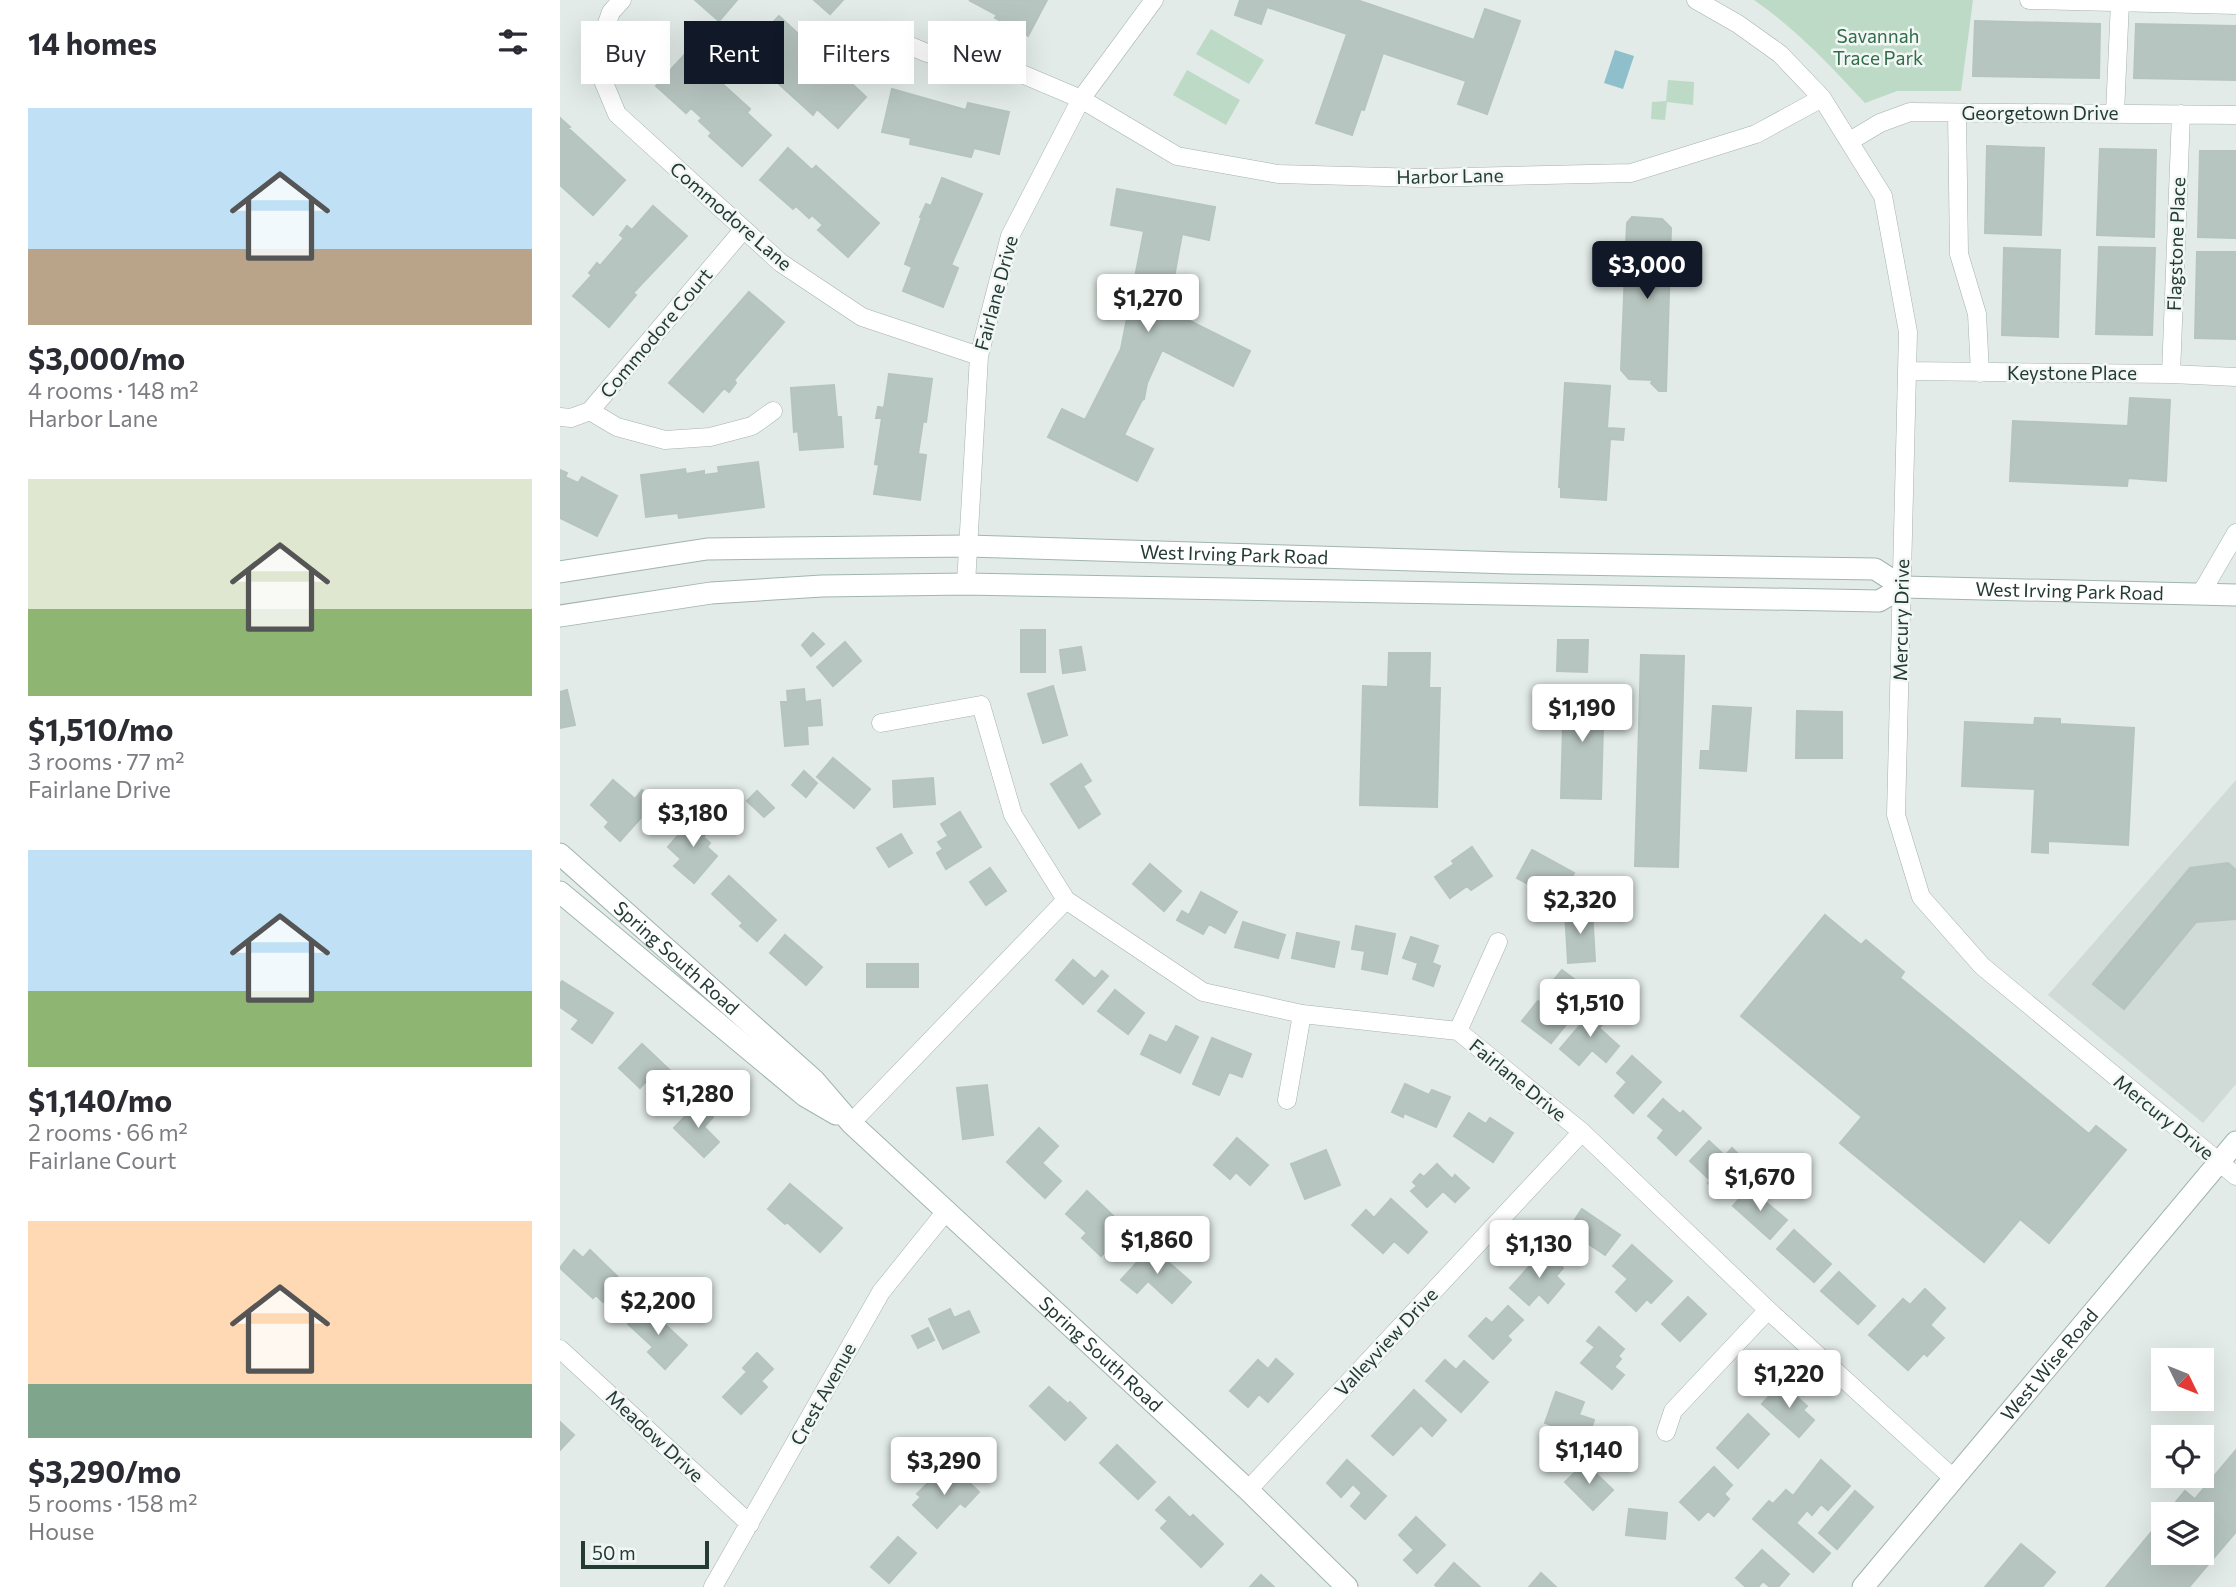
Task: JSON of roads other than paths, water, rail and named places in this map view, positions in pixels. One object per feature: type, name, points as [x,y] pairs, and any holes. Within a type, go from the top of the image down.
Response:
[{"type":"main road","name":"West Irving Park Road","points":[[560,572],[707,549],[968,546],[1523,564],[1875,569],[1903,587],[2236,596]]},
{"type":"main road","name":"West Irving Park Road","points":[[560,616],[711,593],[822,586],[965,584],[1879,601],[1903,587]]},
{"type":"main road","name":"Spring South Road","points":[[560,854],[814,1080],[850,1123],[1248,1490],[1347,1587]]},
{"type":"main road","name":"Spring South Road","points":[[560,892],[804,1096],[850,1123]]},
{"type":"main road","name":"West Wise Road","points":[[1863,1587],[2236,1142]]},
{"type":"street","name":"Commodore Lane","points":[[622,0],[611,12],[597,51],[597,66],[617,114],[781,263],[862,317],[979,356]]},
{"type":"street","name":"Fairlane Drive","points":[[965,584],[979,356],[1010,236],[1081,99],[1154,0]]},
{"type":"street","name":"Mercury Drive","points":[[1696,0],[1738,24],[1780,54],[1822,98],[1883,196],[1908,332],[1896,815],[1921,897],[1982,966],[2236,1176]]},
{"type":"street","points":[[2029,0],[2236,5]]},
{"type":"street","points":[[2115,113],[2120,2]]},
{"type":"street","name":"Harbor Lane","points":[[914,48],[927,53],[1015,71],[1081,99],[1177,156],[1278,174],[1422,178],[1631,173],[1756,134],[1822,98]]},
{"type":"street","name":"Georgetown Drive","points":[[1850,141],[1880,123],[1910,112],[2236,115]]},
{"type":"street","points":[[1957,113],[1959,254],[1977,314],[1980,373]]},
{"type":"street","name":"Flagstone Place","points":[[2171,374],[2181,114]]},
{"type":"street","name":"Commodore Court","points":[[560,417],[571,418],[590,411],[743,230]]},
{"type":"street","name":"Keystone Place","points":[[1907,371],[2236,377]]},
{"type":"street","points":[[590,411],[617,427],[665,440],[710,437],[752,426],[773,411]]},
{"type":"street","points":[[2200,595],[2236,533]]},
{"type":"street","name":"Fairlane Drive","points":[[881,723],[981,705],[1013,815],[1066,900],[1203,992],[1302,1014],[1458,1031],[1582,1132],[1769,1310],[1953,1478]]},
{"type":"street","points":[[850,1123],[1066,900]]},
{"type":"street","points":[[1458,1031],[1498,942]]},
{"type":"street","points":[[1287,1100],[1302,1014]]},
{"type":"street","name":"Valleyview Drive","points":[[1248,1490],[1582,1132]]},
{"type":"street","name":"Crest Avenue","points":[[713,1587],[881,1292],[947,1210]]},
{"type":"street","points":[[1665,1432],[1673,1411],[1769,1310]]},
{"type":"street","name":"Meadow Drive","points":[[560,1349],[750,1524]]},
{"type":"water","points":[[1615,50],[1634,56],[1623,89],[1604,83]]},
{"type":"park label","name":"Savannah Trace Park","points":[[1878,47]]}]
